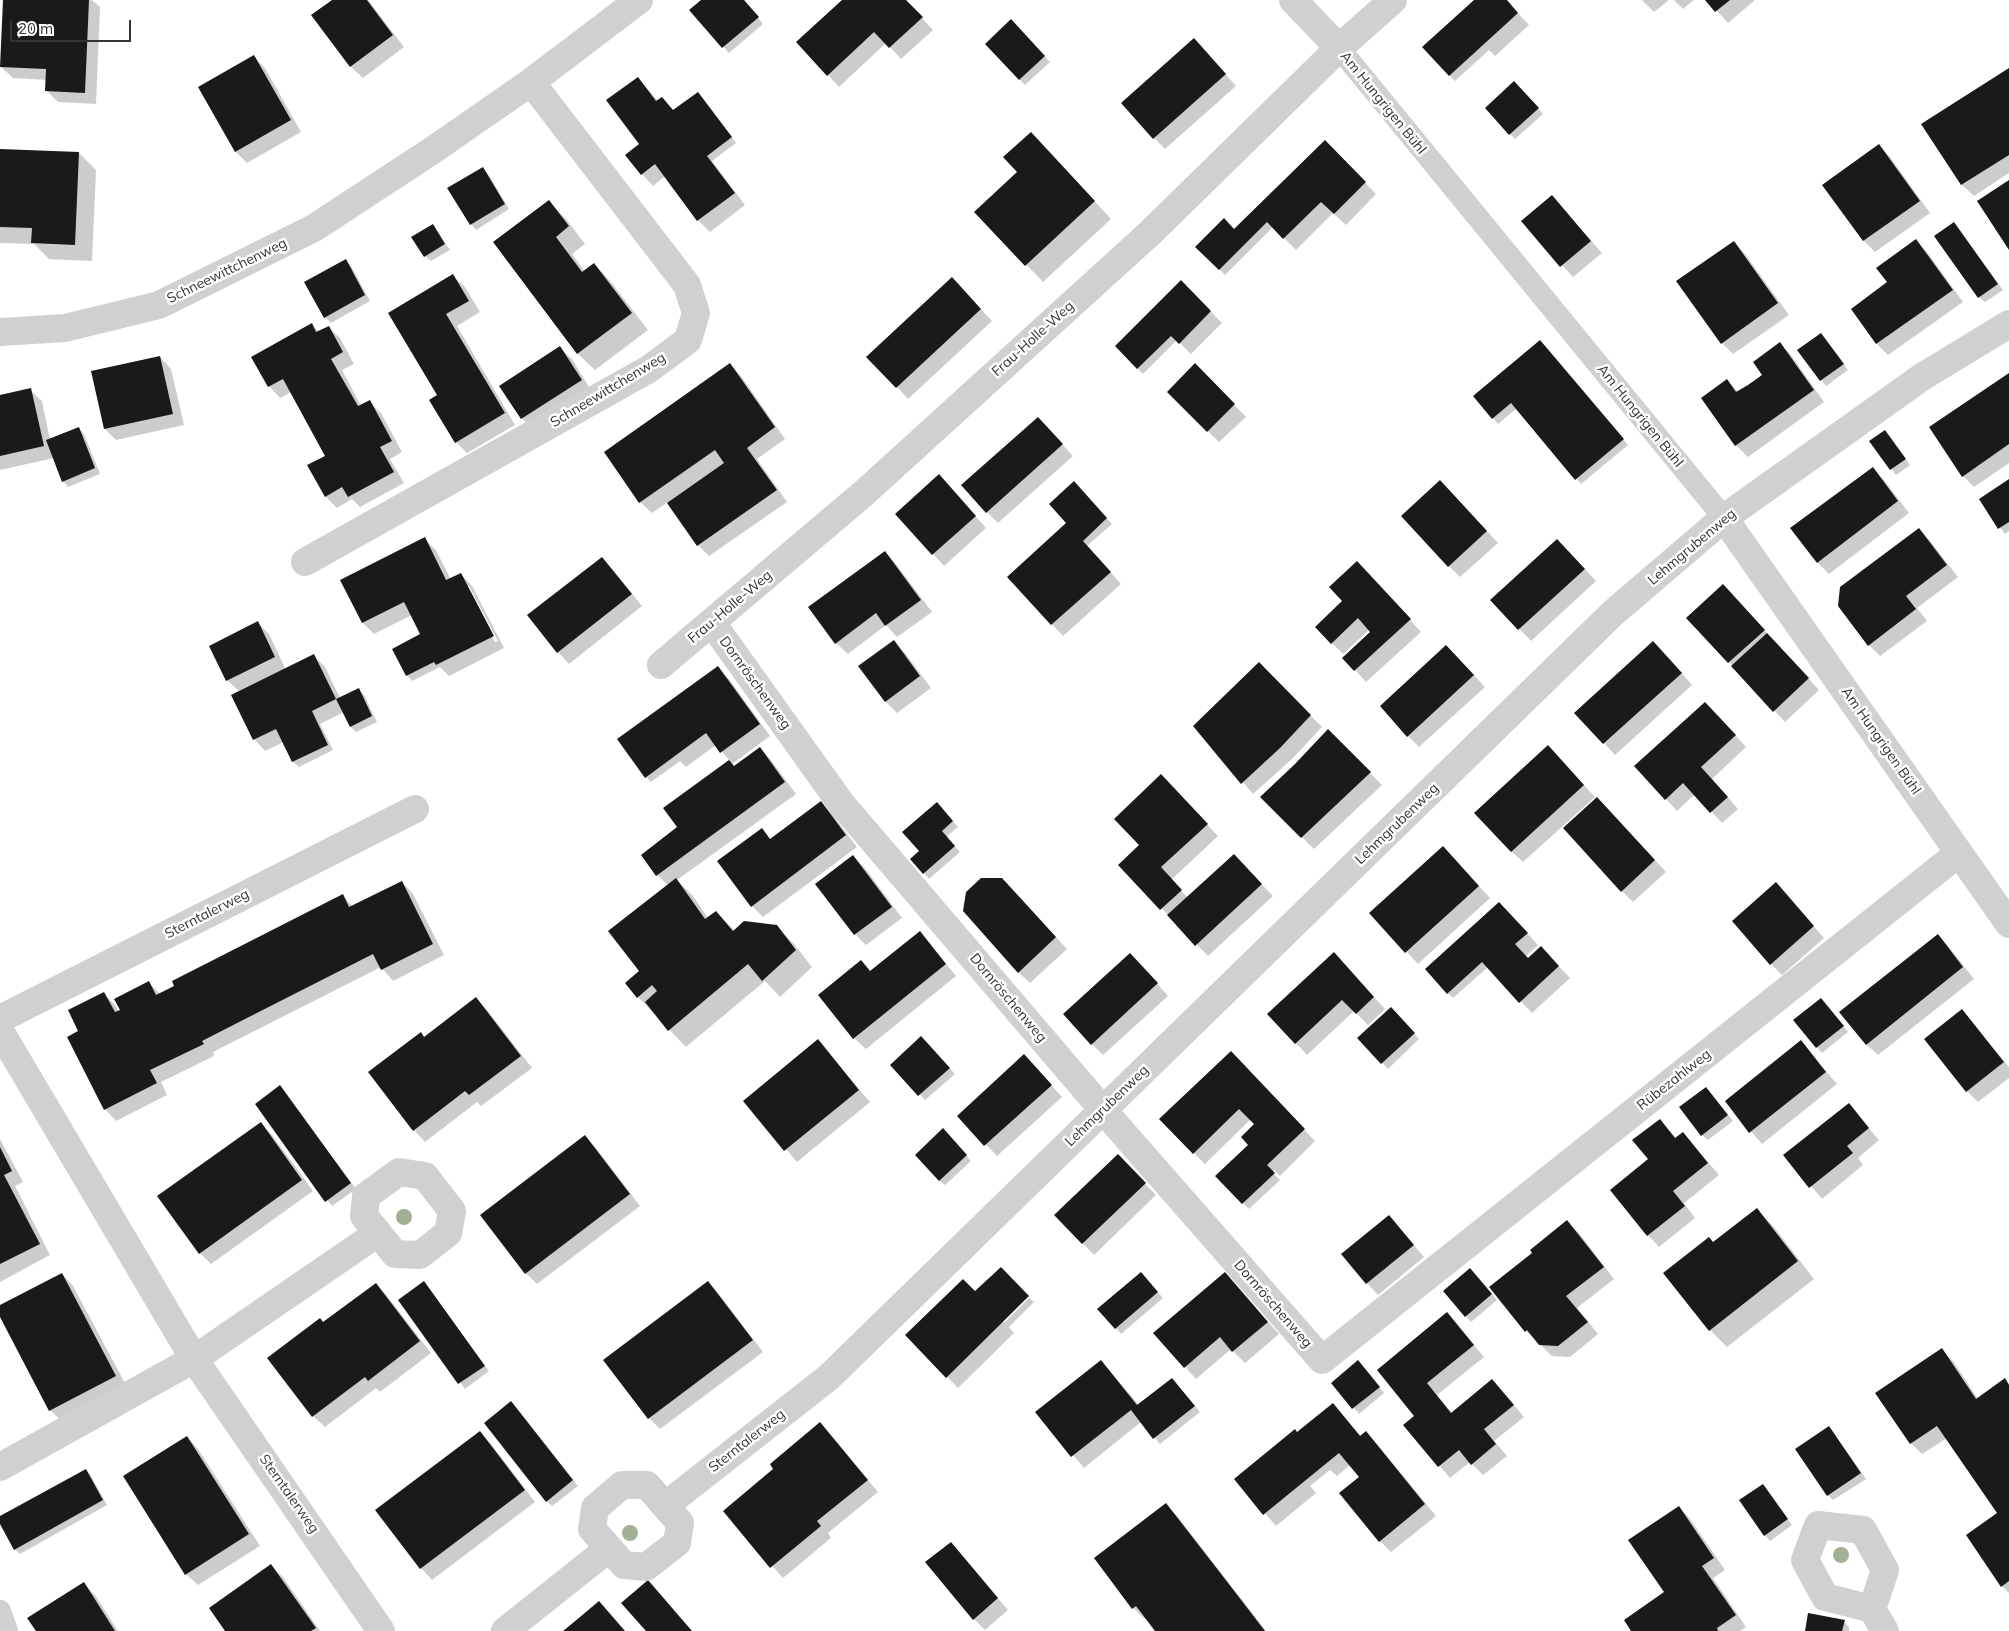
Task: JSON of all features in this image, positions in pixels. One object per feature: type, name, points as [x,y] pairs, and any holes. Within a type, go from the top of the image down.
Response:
[{"type":"street","name":"Schneewittchenweg","points":[[0,332],[65,328],[159,305],[314,228],[433,150],[531,82],[639,0]]},
{"type":"street","name":"Am Hungrigen Bühl","points":[[1293,0],[1339,48]]},
{"type":"street","name":"Frau-Holle-Weg","points":[[661,665],[864,493],[1150,232],[1339,48],[1392,0]]},
{"type":"street","name":"Schneewittchenweg","points":[[305,562],[650,369],[688,340],[696,313],[687,285],[531,82]]},
{"type":"street","name":"Lehmgrubenweg","points":[[829,1377],[1613,613],[1724,518],[1922,377],[2009,324]]},
{"type":"street","name":"Am Hungrigen Bühl","points":[[1724,518],[1960,853]]},
{"type":"street","name":"Dornröschenweg","points":[[712,623],[840,802],[1103,1110],[1322,1360]]},
{"type":"street","name":"Sterntalerweg","points":[[0,1019],[415,810]]},
{"type":"street","points":[[1960,853],[2009,924]]},
{"type":"street","name":"Rübezahlweg","points":[[1322,1360],[1960,853]]},
{"type":"street","name":"Sterntalerweg","points":[[0,1031],[194,1359],[381,1631]]},
{"type":"street","points":[[0,1466],[194,1359],[378,1234]]},
{"type":"street","name":"Sterntalerweg","points":[[666,1505],[829,1377]]},
{"type":"street","points":[[622,1485],[647,1485],[680,1523],[676,1543],[646,1567],[624,1565],[608,1549],[592,1529],[595,1508],[622,1485]]},
{"type":"street","points":[[504,1631],[608,1549]]},
{"type":"lane","name":"Am Hungrigen Bühl","points":[[1339,48],[1724,518]]},
{"type":"lane","points":[[0,1611],[7,1631]]},
{"type":"building","points":[[3,0],[89,0],[85,93],[45,91],[46,69],[0,67]]},
{"type":"building","points":[[332,0],[367,0],[393,35],[350,67],[311,15]]},
{"type":"building","points":[[701,0],[744,0],[759,17],[722,48],[689,10]]},
{"type":"building","points":[[842,0],[906,0],[923,17],[889,48],[874,32],[827,76],[796,42]]},
{"type":"building","points":[[1474,0],[1507,0],[1518,13],[1449,76],[1422,47]]},
{"type":"building","points":[[1705,0],[1730,0],[1715,12]]},
{"type":"building","points":[[1011,19],[1045,56],[1019,80],[985,44]]},
{"type":"building","points":[[1194,38],[1226,74],[1153,139],[1121,103]]},
{"type":"building","points":[[254,55],[291,120],[235,152],[198,87]]},
{"type":"building","points":[[2009,68],[2009,155],[1961,185],[1921,124]]},
{"type":"building","points":[[638,77],[656,101],[662,97],[673,110],[698,92],[732,137],[707,156],[735,193],[697,221],[655,164],[641,175],[625,155],[639,144],[606,100]]},
{"type":"building","points":[[1514,81],[1539,108],[1509,135],[1485,108]]},
{"type":"building","points":[[1031,132],[1095,201],[1025,266],[974,212],[1017,172],[1003,157]]},
{"type":"building","points":[[1325,140],[1366,182],[1334,214],[1321,202],[1283,239],[1267,222],[1219,270],[1195,247],[1224,218],[1234,229]]},
{"type":"building","points":[[1879,144],[1920,201],[1863,241],[1822,185]]},
{"type":"building","points":[[0,149],[79,152],[75,245],[31,243],[32,228],[0,227]]},
{"type":"building","points":[[483,167],[505,204],[470,225],[447,188]]},
{"type":"building","points":[[2009,180],[2009,250],[1977,201]]},
{"type":"building","points":[[1552,195],[1591,241],[1560,267],[1521,221]]},
{"type":"building","points":[[549,200],[569,226],[556,237],[582,272],[594,263],[632,313],[577,354],[493,242]]},
{"type":"building","points":[[1954,222],[1998,284],[1978,298],[1934,236]]},
{"type":"building","points":[[433,224],[445,244],[424,257],[411,237]]},
{"type":"building","points":[[1916,239],[1953,290],[1876,344],[1851,309],[1887,282],[1876,268]]},
{"type":"building","points":[[1734,241],[1778,303],[1721,344],[1676,281]]},
{"type":"building","points":[[346,259],[365,295],[324,318],[304,282]]},
{"type":"building","points":[[453,274],[469,301],[446,314],[505,413],[455,443],[429,400],[437,395],[388,313]]},
{"type":"building","points":[[952,277],[981,309],[896,388],[866,357]]},
{"type":"building","points":[[1181,280],[1211,311],[1179,344],[1171,336],[1137,369],[1115,346]]},
{"type":"building","points":[[312,323],[316,332],[329,326],[343,352],[331,359],[358,406],[370,400],[392,441],[380,447],[394,472],[348,497],[342,487],[325,497],[307,465],[325,456],[283,379],[268,387],[251,357]]},
{"type":"building","points":[[1821,333],[1844,364],[1820,381],[1797,350]]},
{"type":"building","points":[[1540,340],[1624,439],[1575,480],[1511,403],[1492,419],[1473,396]]},
{"type":"building","points":[[1780,342],[1814,390],[1735,446],[1701,398],[1727,379],[1736,392],[1748,385],[1762,375],[1753,362]]},
{"type":"building","points":[[560,346],[582,380],[521,419],[499,386]]},
{"type":"building","points":[[160,356],[173,414],[104,429],[91,371]]},
{"type":"building","points":[[730,363],[775,427],[747,448],[777,490],[697,546],[667,503],[724,463],[715,450],[639,503],[604,452]]},
{"type":"building","points":[[1195,363],[1235,404],[1207,432],[1167,392]]},
{"type":"building","points":[[2009,373],[2009,444],[1962,477],[1929,427]]},
{"type":"building","points":[[31,388],[44,446],[0,456],[0,395]]},
{"type":"building","points":[[1038,417],[1063,444],[986,513],[961,485]]},
{"type":"building","points":[[79,427],[95,468],[62,482],[46,440]]},
{"type":"building","points":[[1885,430],[1906,459],[1890,470],[1869,441]]},
{"type":"building","points":[[1873,467],[1898,501],[1817,563],[1790,528]]},
{"type":"building","points":[[939,474],[976,516],[932,555],[895,514]]},
{"type":"building","points":[[2009,479],[2009,522],[1998,529],[1979,499]]},
{"type":"building","points":[[1440,480],[1487,531],[1448,567],[1401,516]]},
{"type":"building","points":[[1074,481],[1107,518],[1083,541],[1111,572],[1051,625],[1007,577],[1066,523],[1049,504]]},
{"type":"building","points":[[1919,528],[1947,565],[1906,596],[1916,609],[1868,646],[1838,606],[1840,587]]},
{"type":"building","points":[[425,537],[446,580],[461,573],[494,636],[436,665],[434,662],[406,676],[392,649],[420,634],[404,602],[362,623],[340,580]]},
{"type":"building","points":[[1557,539],[1585,569],[1518,630],[1490,600]]},
{"type":"building","points":[[885,551],[921,600],[885,626],[876,613],[835,644],[808,607]]},
{"type":"building","points":[[602,557],[632,594],[557,653],[527,615]]},
{"type":"building","points":[[1357,561],[1411,619],[1354,671],[1342,658],[1370,632],[1358,618],[1331,644],[1315,627],[1342,601],[1329,587]]},
{"type":"building","points":[[1723,584],[1765,630],[1728,663],[1686,618]]},
{"type":"building","points":[[258,621],[275,657],[226,681],[209,646]]},
{"type":"building","points":[[1767,633],[1809,678],[1773,712],[1731,666]]},
{"type":"building","points":[[894,640],[920,676],[885,702],[858,666]]},
{"type":"building","points":[[1653,641],[1682,673],[1603,744],[1574,713]]},
{"type":"building","points":[[1446,645],[1474,675],[1407,737],[1380,706]]},
{"type":"building","points":[[314,654],[336,699],[312,711],[328,745],[292,762],[276,729],[253,740],[231,695]]},
{"type":"building","points":[[1259,662],[1311,715],[1280,748],[1241,784],[1193,726]]},
{"type":"building","points":[[718,666],[760,724],[720,753],[706,733],[645,778],[617,739]]},
{"type":"building","points":[[359,688],[372,716],[350,727],[336,699]]},
{"type":"building","points":[[1705,702],[1736,735],[1701,767],[1728,797],[1710,813],[1683,783],[1665,800],[1634,766]]},
{"type":"building","points":[[1328,729],[1371,772],[1301,838],[1260,797]]},
{"type":"building","points":[[1548,745],[1584,785],[1511,852],[1474,813]]},
{"type":"building","points":[[760,747],[785,782],[656,876],[641,855],[677,827],[663,808],[729,760],[734,766]]},
{"type":"building","points":[[1161,774],[1208,824],[1161,867],[1182,890],[1160,910],[1118,865],[1139,845],[1114,819]]},
{"type":"building","points":[[1597,797],[1655,860],[1621,892],[1563,828]]},
{"type":"building","points":[[821,801],[846,835],[751,907],[717,861],[762,828],[770,839]]},
{"type":"building","points":[[937,802],[953,821],[942,831],[955,846],[923,874],[910,859],[919,851],[902,832]]},
{"type":"building","points":[[1443,846],[1479,886],[1405,953],[1369,913]]},
{"type":"building","points":[[1234,854],[1262,884],[1195,946],[1167,915]]},
{"type":"building","points":[[853,855],[892,907],[854,935],[815,884]]},
{"type":"building","points":[[676,878],[705,919],[716,911],[733,931],[744,921],[777,925],[796,950],[762,981],[748,964],[668,1031],[645,1002],[657,991],[652,985],[637,998],[625,983],[639,971],[608,931]]},
{"type":"building","points":[[981,878],[1002,878],[1056,937],[1018,973],[963,911],[966,892]]},
{"type":"building","points":[[402,881],[433,944],[381,970],[373,954],[202,1041],[204,1044],[150,1070],[157,1083],[104,1110],[67,1037],[78,1031],[68,1010],[104,992],[115,1012],[120,1010],[114,999],[149,981],[156,995],[174,986],[172,981],[343,894],[349,907]]},
{"type":"building","points":[[1776,882],[1814,926],[1770,965],[1732,921]]},
{"type":"building","points":[[1499,902],[1528,933],[1515,944],[1528,958],[1541,946],[1559,966],[1519,1003],[1482,962],[1447,994],[1425,969]]},
{"type":"building","points":[[920,931],[946,964],[853,1039],[818,995],[861,960],[870,971]]},
{"type":"building","points":[[1938,934],[1963,967],[1866,1045],[1839,1012]]},
{"type":"building","points":[[1334,952],[1374,997],[1356,1014],[1342,1000],[1295,1044],[1267,1014]]},
{"type":"building","points":[[1130,953],[1158,983],[1091,1045],[1063,1014]]},
{"type":"building","points":[[476,997],[521,1056],[469,1095],[465,1091],[413,1131],[368,1072],[421,1032],[424,1037]]},
{"type":"building","points":[[1821,998],[1844,1026],[1816,1048],[1793,1020]]},
{"type":"building","points":[[1391,1007],[1415,1033],[1381,1064],[1357,1038]]},
{"type":"building","points":[[1962,1009],[2004,1062],[1966,1092],[1924,1039]]},
{"type":"building","points":[[921,1036],[950,1068],[918,1096],[890,1065]]},
{"type":"building","points":[[818,1039],[859,1090],[784,1151],[743,1101]]},
{"type":"building","points":[[1801,1040],[1826,1072],[1749,1133],[1725,1101]]},
{"type":"building","points":[[1231,1051],[1305,1129],[1267,1165],[1275,1173],[1242,1204],[1215,1176],[1248,1145],[1241,1137],[1254,1124],[1239,1109],[1193,1154],[1159,1119]]},
{"type":"building","points":[[1024,1054],[1052,1085],[984,1146],[957,1116]]},
{"type":"building","points":[[280,1085],[351,1183],[325,1202],[255,1104]]},
{"type":"building","points":[[1706,1087],[1728,1115],[1701,1136],[1679,1107]]},
{"type":"building","points":[[1849,1103],[1869,1128],[1847,1146],[1853,1153],[1809,1188],[1783,1155]]},
{"type":"building","points":[[1660,1119],[1675,1138],[1683,1132],[1708,1163],[1673,1191],[1685,1206],[1647,1236],[1610,1190],[1648,1159],[1632,1140]]},
{"type":"building","points":[[261,1122],[302,1180],[199,1254],[157,1196]]},
{"type":"building","points":[[943,1128],[967,1155],[939,1181],[915,1155]]},
{"type":"building","points":[[585,1135],[630,1194],[525,1274],[480,1215]]},
{"type":"building","points":[[0,1147],[12,1171],[4,1175],[40,1244],[0,1264]]},
{"type":"building","points":[[1118,1154],[1146,1183],[1082,1244],[1054,1215]]},
{"type":"building","points":[[1757,1208],[1798,1261],[1709,1331],[1663,1273],[1709,1237],[1713,1242]]},
{"type":"building","points":[[1389,1215],[1414,1245],[1366,1284],[1341,1254]]},
{"type":"building","points":[[1567,1220],[1604,1267],[1566,1296],[1588,1322],[1558,1346],[1539,1345],[1527,1330],[1525,1332],[1489,1287],[1532,1253],[1530,1250]]},
{"type":"building","points":[[1001,1267],[1029,1296],[946,1378],[905,1335],[963,1279],[975,1291]]},
{"type":"building","points":[[1470,1268],[1492,1294],[1465,1317],[1443,1291]]},
{"type":"building","points":[[1141,1272],[1158,1292],[1115,1329],[1097,1309]]},
{"type":"building","points":[[1225,1272],[1268,1322],[1232,1352],[1220,1337],[1184,1368],[1153,1333]]},
{"type":"building","points":[[62,1273],[116,1376],[49,1411],[0,1317],[0,1305]]},
{"type":"building","points":[[424,1281],[485,1366],[458,1384],[398,1300]]},
{"type":"building","points":[[708,1281],[753,1340],[648,1419],[603,1360]]},
{"type":"building","points":[[376,1283],[420,1341],[368,1381],[365,1377],[312,1417],[267,1358],[320,1318],[323,1322]]},
{"type":"building","points":[[1447,1312],[1474,1345],[1427,1383],[1451,1413],[1492,1379],[1514,1405],[1484,1429],[1496,1444],[1471,1465],[1459,1450],[1438,1467],[1403,1425],[1414,1416],[1377,1370]]},
{"type":"building","points":[[1942,1348],[1976,1399],[2005,1378],[2009,1385],[2009,1581],[2001,1587],[1966,1535],[1997,1513],[1937,1426],[1910,1444],[1875,1393]]},
{"type":"building","points":[[1101,1360],[1137,1405],[1172,1378],[1195,1406],[1153,1439],[1131,1410],[1071,1457],[1035,1412]]},
{"type":"building","points":[[1358,1360],[1380,1387],[1352,1409],[1331,1383]]},
{"type":"building","points":[[511,1401],[573,1480],[546,1502],[484,1423]]},
{"type":"building","points":[[1333,1403],[1360,1436],[1366,1431],[1425,1504],[1379,1542],[1339,1493],[1359,1477],[1339,1453],[1263,1515],[1234,1479],[1295,1429],[1297,1432]]},
{"type":"building","points":[[820,1422],[868,1480],[817,1521],[821,1526],[770,1568],[723,1511],[773,1469],[770,1464]]},
{"type":"building","points":[[1829,1426],[1861,1473],[1827,1496],[1795,1449]]},
{"type":"building","points":[[480,1431],[525,1490],[420,1569],[375,1510]]},
{"type":"building","points":[[187,1436],[249,1534],[185,1575],[123,1476]]},
{"type":"building","points":[[86,1469],[103,1500],[14,1550],[0,1524],[0,1516]]},
{"type":"building","points":[[1763,1484],[1788,1519],[1764,1536],[1739,1500]]},
{"type":"building","points":[[1166,1503],[1265,1631],[1155,1631],[1136,1606],[1132,1609],[1094,1558]]},
{"type":"building","points":[[1679,1506],[1714,1558],[1702,1566],[1736,1615],[1717,1628],[1718,1631],[1631,1631],[1624,1620],[1664,1592],[1628,1540]]},
{"type":"building","points":[[951,1542],[998,1598],[973,1620],[925,1562]]},
{"type":"building","points":[[271,1564],[316,1628],[311,1631],[225,1631],[209,1608]]},
{"type":"building","points":[[648,1580],[692,1631],[646,1631],[621,1603]]},
{"type":"building","points":[[84,1582],[115,1631],[36,1631],[27,1618]]},
{"type":"building","points":[[599,1601],[625,1631],[563,1631],[574,1622]]},
{"type":"building","points":[[1808,1613],[1845,1620],[1842,1631],[1805,1631]]}]
